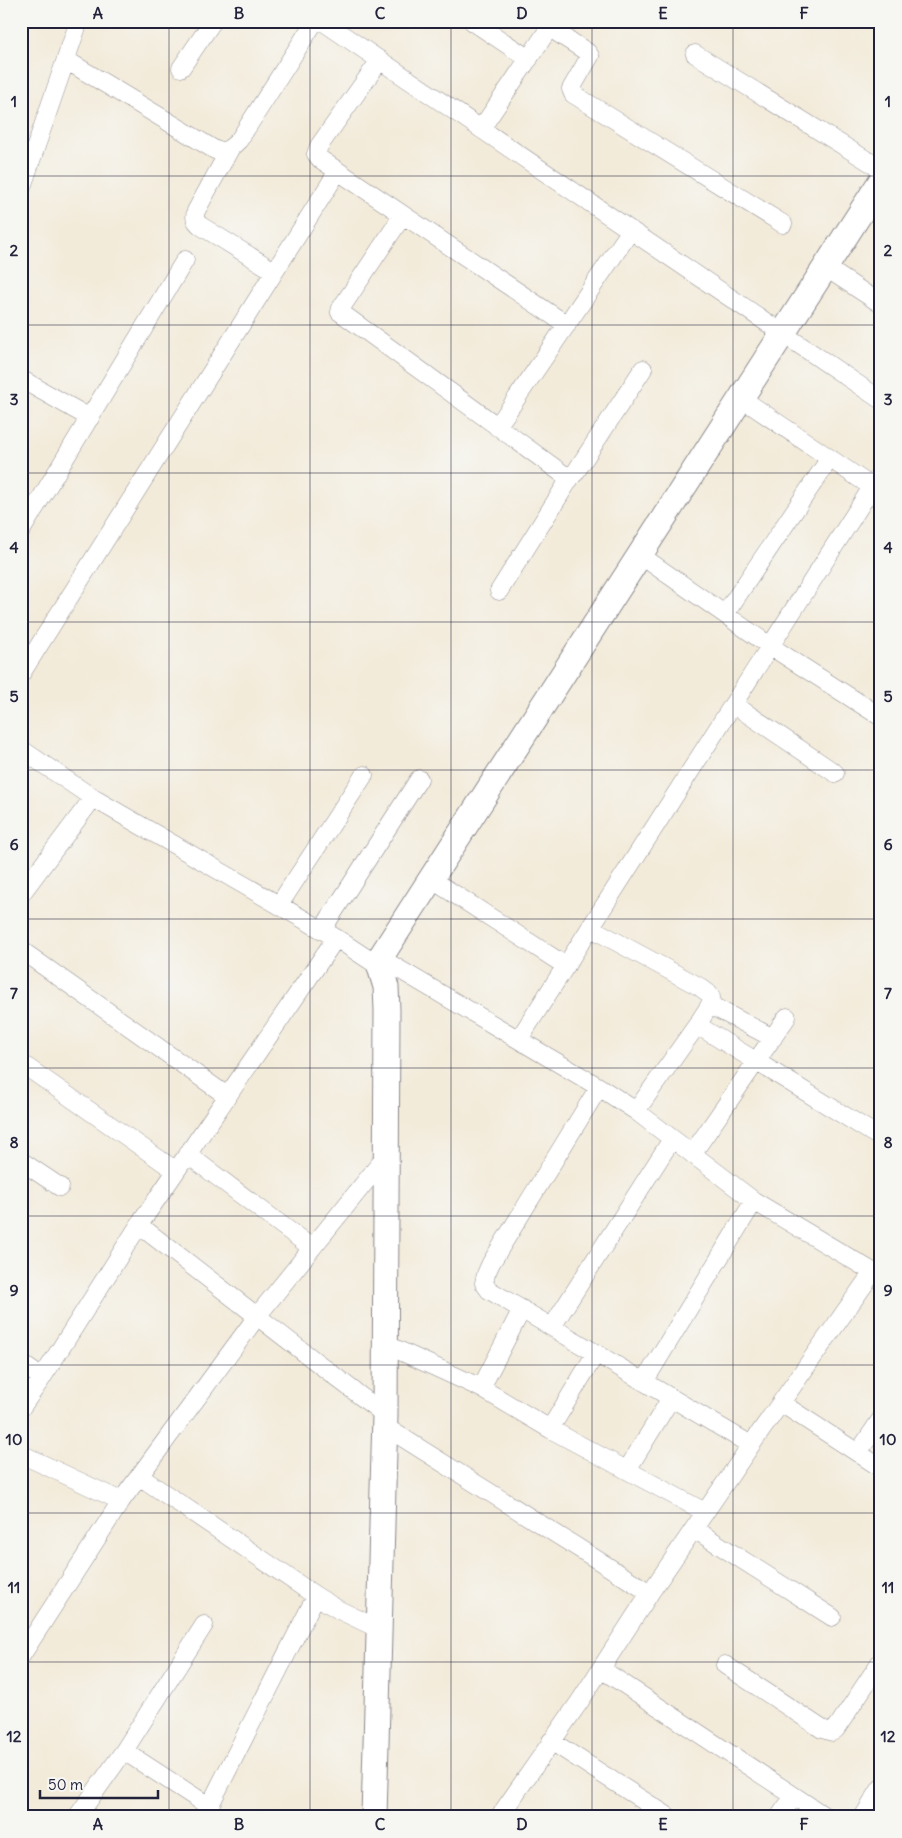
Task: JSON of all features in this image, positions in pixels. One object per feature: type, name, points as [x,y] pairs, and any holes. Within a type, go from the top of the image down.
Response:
[{"type":"street","points":[[21,190],[26,161],[66,60],[79,21]]},
{"type":"street","points":[[181,68],[213,21]]},
{"type":"street","points":[[274,271],[200,226],[194,217],[230,149],[239,140],[315,21]]},
{"type":"street","points":[[322,21],[881,400]]},
{"type":"street","points":[[472,21],[528,59]]},
{"type":"street","points":[[481,128],[552,25],[590,56],[573,84],[571,89],[573,94],[783,224]]},
{"type":"street","points":[[695,54],[881,170]]},
{"type":"street","points":[[66,60],[215,150],[222,152],[230,149]]},
{"type":"street","points":[[380,60],[316,150],[316,154],[320,159],[567,325]]},
{"type":"street","points":[[21,674],[338,171]]},
{"type":"street","points":[[374,1817],[385,1420],[387,1155],[386,987],[380,962],[431,879],[825,267],[877,194]]},
{"type":"street","points":[[403,214],[340,308],[340,312],[497,427],[563,474],[571,477]]},
{"type":"street","points":[[497,427],[631,230]]},
{"type":"street","points":[[21,531],[185,260]]},
{"type":"street","points":[[825,267],[881,304]]},
{"type":"street","points":[[499,591],[571,477],[575,474],[643,369]]},
{"type":"street","points":[[21,379],[90,418]]},
{"type":"street","points":[[519,1040],[876,480],[830,458],[741,398]]},
{"type":"street","points":[[725,614],[830,458]]},
{"type":"street","points":[[640,555],[770,646],[881,717]]},
{"type":"street","points":[[733,704],[835,773]]},
{"type":"street","points":[[21,749],[93,798],[599,1086],[636,1111],[754,1201],[877,1266],[705,1512],[601,1669],[499,1817]]},
{"type":"street","points":[[279,905],[364,775]]},
{"type":"street","points":[[21,1408],[139,1225],[227,1096],[329,934],[419,779]]},
{"type":"street","points":[[21,894],[93,798]]},
{"type":"street","points":[[431,879],[566,966]]},
{"type":"street","points":[[591,928],[708,993],[711,998],[710,1005],[697,1025],[636,1111]]},
{"type":"street","points":[[21,950],[227,1096]]},
{"type":"street","points":[[710,1005],[774,1038]]},
{"type":"street","points":[[692,1154],[787,1017]]},
{"type":"street","points":[[697,1025],[881,1138]]},
{"type":"street","points":[[21,1063],[176,1171]]},
{"type":"street","points":[[599,1086],[486,1274],[484,1284],[489,1290],[751,1445]]},
{"type":"street","points":[[552,1327],[672,1139]]},
{"type":"street","points":[[187,1154],[312,1248]]},
{"type":"street","points":[[21,1656],[121,1500],[258,1315],[387,1155]]},
{"type":"street","points":[[21,1161],[60,1187]]},
{"type":"street","points":[[644,1382],[754,1201]]},
{"type":"street","points":[[139,1225],[258,1315],[385,1420],[650,1593]]},
{"type":"street","points":[[481,1388],[522,1309]]},
{"type":"street","points":[[385,1344],[481,1388],[550,1429],[705,1512]]},
{"type":"street","points":[[550,1429],[596,1353]]},
{"type":"street","points":[[21,1363],[42,1378]]},
{"type":"street","points":[[627,1470],[671,1398]]},
{"type":"street","points":[[781,1403],[881,1468]]},
{"type":"street","points":[[858,1453],[881,1419]]},
{"type":"street","points":[[21,1454],[121,1500]]},
{"type":"street","points":[[140,1476],[316,1596],[339,1610],[379,1628]]},
{"type":"street","points":[[694,1529],[832,1617]]},
{"type":"street","points":[[124,1751],[204,1803],[211,1803],[316,1596]]},
{"type":"street","points":[[77,1817],[124,1751],[204,1625]]},
{"type":"street","points":[[726,1665],[822,1729],[832,1732],[836,1729],[881,1661]]},
{"type":"street","points":[[601,1669],[826,1817]]},
{"type":"street","points":[[551,1741],[669,1817]]},
{"type":"street","points":[[863,1817],[881,1788]]},
{"type":"street","points":[[779,1817],[794,1796]]}]
